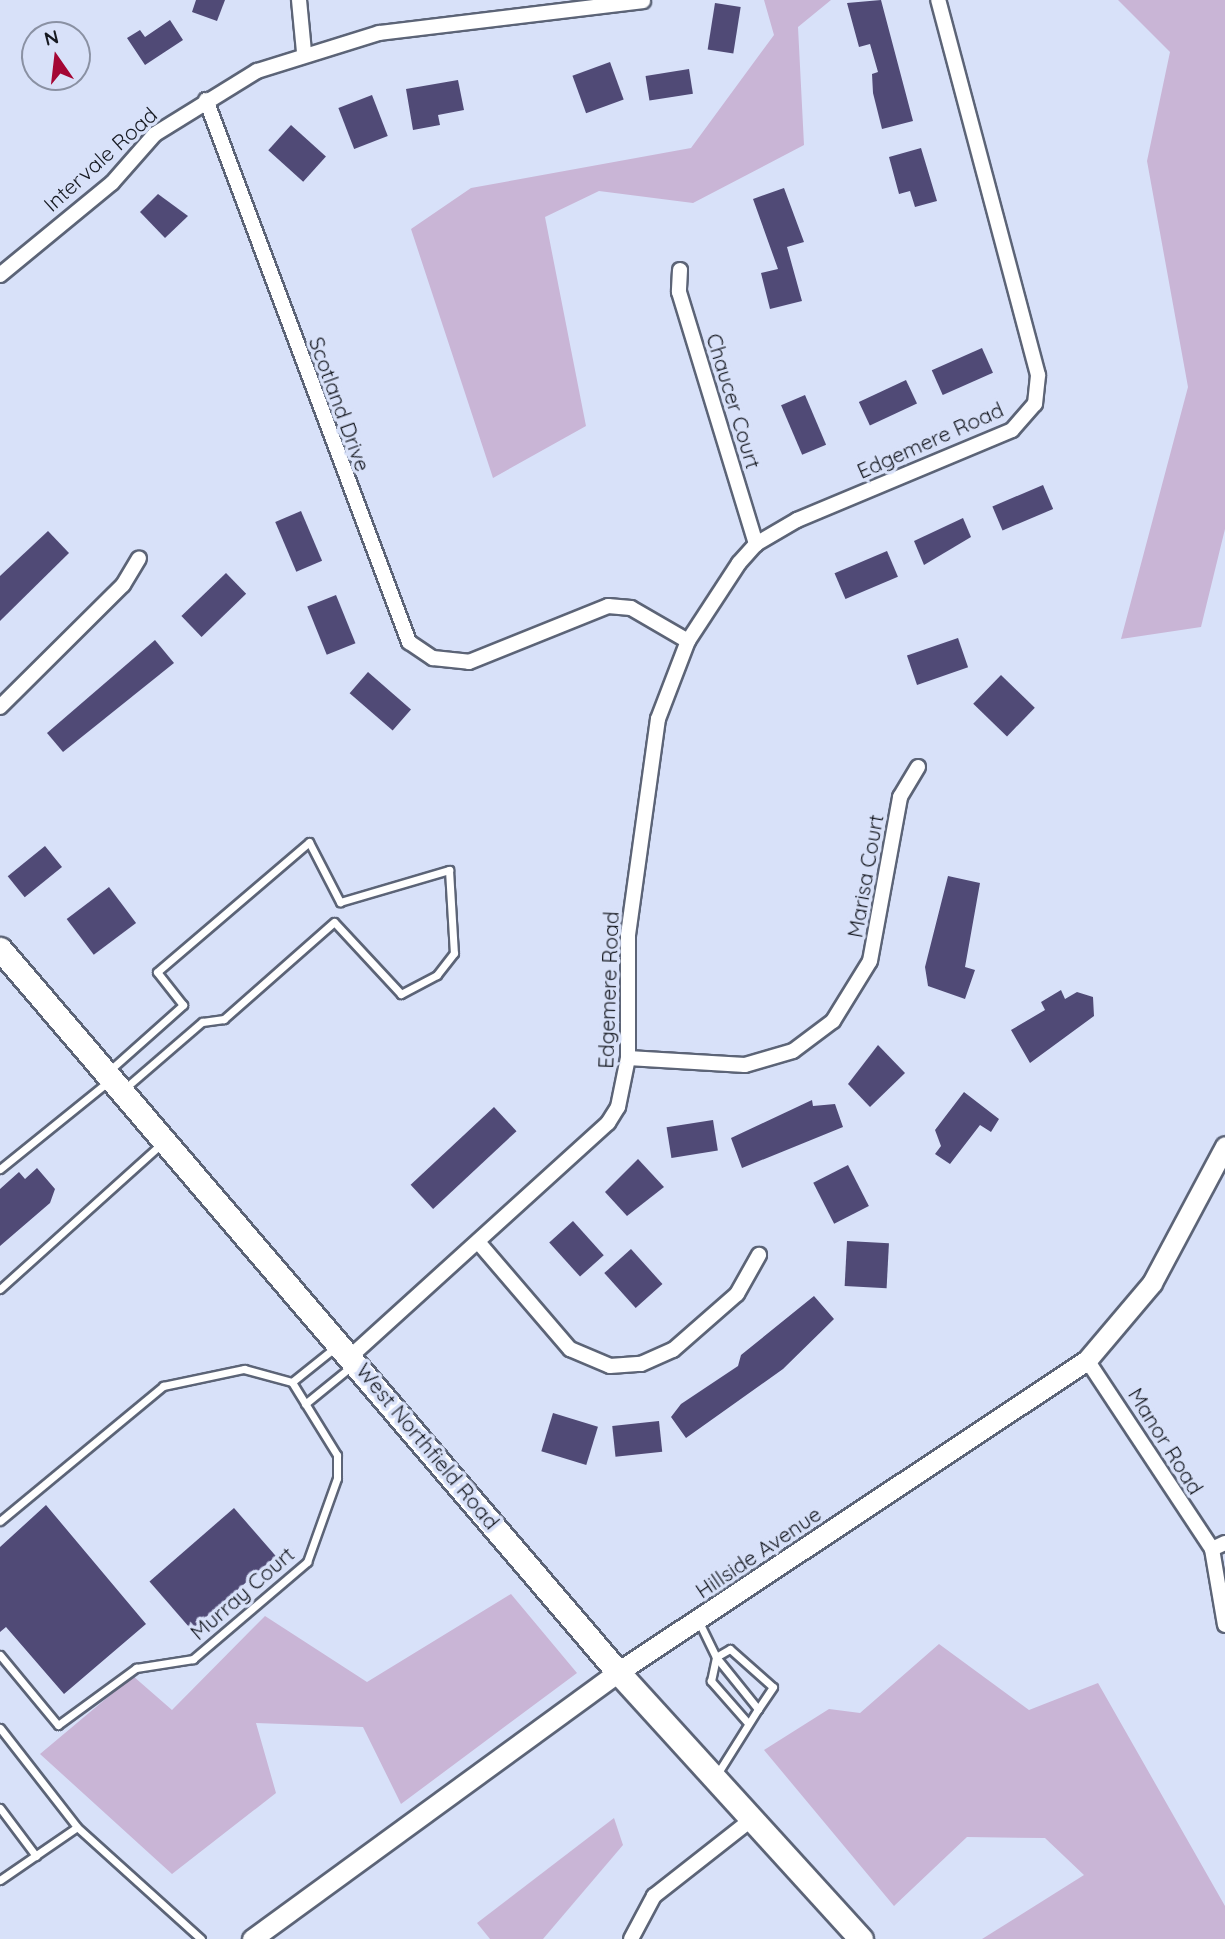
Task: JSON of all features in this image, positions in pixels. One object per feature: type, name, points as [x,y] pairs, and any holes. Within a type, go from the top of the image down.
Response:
[{"type":"main road","name":"West Northfield Road","points":[[0,949],[349,1354],[618,1672],[852,1935]]},
{"type":"street","points":[[299,0],[304,52]]},
{"type":"street","name":"Edgemere Road","points":[[349,1354],[479,1243],[608,1123],[625,1088],[628,1058],[628,935],[647,777],[658,719],[688,641],[756,544],[1012,430],[1035,404],[1038,375],[938,0]]},
{"type":"street","name":"Intervale Road","points":[[0,275],[112,183],[155,134],[206,100],[304,52],[379,33],[643,1]]},
{"type":"street","name":"Scotland Drive","points":[[206,100],[400,631],[433,658],[486,657],[608,606],[631,608],[688,641]]},
{"type":"street","name":"Chaucer Court","points":[[680,270],[679,292],[756,544]]},
{"type":"street","points":[[0,707],[123,585],[139,558]]},
{"type":"street","name":"Marisa Court","points":[[628,1058],[745,1065],[793,1051],[833,1021],[870,961],[900,797],[919,767]]},
{"type":"street","name":"Hillside Avenue","points":[[258,1937],[618,1672],[1087,1360],[1152,1283],[1225,1146]]},
{"type":"street","points":[[479,1243],[570,1349],[610,1366],[641,1364],[673,1350],[737,1294],[759,1255]]},
{"type":"street","name":"Manor Road","points":[[1087,1360],[1218,1546],[1225,1625]]},
{"type":"street","points":[[631,1939],[654,1896],[751,1820]]},
{"type":"lane","points":[[0,1169],[114,1081],[202,1022],[223,1019],[334,922],[401,994],[438,975],[454,953],[449,870],[340,902],[309,842],[157,972],[183,1005],[114,1081]]},
{"type":"lane","points":[[0,1289],[165,1140]]},
{"type":"lane","points":[[0,1521],[163,1386],[244,1368],[292,1382],[349,1354]]},
{"type":"lane","points":[[292,1382],[304,1404],[349,1354]]},
{"type":"lane","name":"Murray Court","points":[[0,1655],[58,1725],[135,1668],[192,1659],[307,1562],[337,1478],[337,1455],[304,1404]]},
{"type":"lane","points":[[697,1619],[716,1657],[758,1709]]},
{"type":"lane","points":[[714,1779],[747,1721],[773,1687],[730,1650],[716,1657]]},
{"type":"lane","points":[[716,1657],[711,1681],[747,1721]]},
{"type":"lane","points":[[0,1728],[76,1827],[201,1939]]},
{"type":"lane","points":[[0,1808],[36,1856]]},
{"type":"lane","points":[[0,1880],[76,1827]]},
{"type":"shaded area","points":[[764,0],[831,0],[798,27],[804,145],[693,203],[599,191],[545,217],[586,426],[493,478],[411,229],[471,188],[691,148],[774,35]]},
{"type":"shaded area","points":[[1118,0],[1225,0],[1225,529],[1201,627],[1121,639],[1188,387],[1147,161],[1170,52]]},
{"type":"shaded area","points":[[511,1594],[577,1673],[401,1804],[363,1727],[256,1723],[276,1793],[172,1874],[40,1754],[133,1676],[172,1710],[265,1616],[367,1682]]},
{"type":"shaded area","points":[[939,1644],[1029,1710],[1098,1683],[1225,1906],[1225,1939],[982,1939],[1084,1875],[1045,1838],[967,1837],[894,1906],[764,1750],[829,1709],[860,1713]]},
{"type":"shaded area","points":[[614,1818],[623,1845],[543,1939],[490,1939],[477,1923]]},
{"type":"building","points":[[196,0],[225,0],[217,21],[192,12]]},
{"type":"building","points":[[881,0],[913,121],[882,129],[873,93],[872,74],[878,72],[870,44],[859,47],[847,3]]},
{"type":"building","points":[[715,3],[741,7],[733,53],[708,49]]},
{"type":"building","points":[[170,20],[183,40],[145,65],[127,38],[140,30],[145,37]]},
{"type":"building","points":[[610,62],[624,100],[586,113],[572,76]]},
{"type":"building","points":[[689,69],[693,94],[649,101],[646,76]]},
{"type":"building","points":[[458,80],[464,110],[438,115],[440,125],[413,130],[406,89]]},
{"type":"building","points":[[372,95],[388,136],[354,149],[338,108]]},
{"type":"building","points":[[291,125],[326,156],[303,182],[268,150]]},
{"type":"building","points":[[921,148],[937,201],[915,207],[910,191],[899,194],[889,157]]},
{"type":"building","points":[[784,188],[804,242],[787,247],[802,301],[770,309],[761,273],[778,269],[753,199]]},
{"type":"building","points":[[158,194],[188,216],[165,238],[140,212]]},
{"type":"building","points":[[982,348],[993,373],[943,395],[932,370]]},
{"type":"building","points":[[906,380],[917,404],[870,426],[859,402]]},
{"type":"building","points":[[805,395],[826,445],[802,455],[781,405]]},
{"type":"building","points":[[1043,485],[1053,509],[1003,530],[992,506]]},
{"type":"building","points":[[301,511],[322,561],[296,572],[275,522]]},
{"type":"building","points":[[963,518],[971,537],[924,565],[914,541]]},
{"type":"building","points":[[48,531],[69,553],[0,621],[0,576]]},
{"type":"building","points":[[887,551],[898,577],[845,599],[835,573]]},
{"type":"building","points":[[226,573],[246,594],[202,637],[181,616]]},
{"type":"building","points":[[336,595],[355,643],[327,655],[307,607]]},
{"type":"building","points":[[958,638],[968,667],[917,685],[907,656]]},
{"type":"building","points":[[155,640],[174,663],[63,752],[47,733]]},
{"type":"building","points":[[368,672],[411,709],[393,731],[350,693]]},
{"type":"building","points":[[1001,675],[1035,708],[1007,736],[973,704]]},
{"type":"building","points":[[45,846],[62,867],[25,897],[8,876]]},
{"type":"building","points":[[948,876],[980,883],[965,967],[975,970],[965,999],[928,986],[925,967]]},
{"type":"building","points":[[109,887],[136,923],[94,955],[67,919]]},
{"type":"building","points":[[1061,990],[1065,999],[1077,992],[1093,997],[1094,1016],[1030,1063],[1011,1030],[1045,1010],[1041,1002]]},
{"type":"building","points":[[878,1045],[905,1073],[870,1107],[848,1084]]},
{"type":"building","points":[[964,1092],[999,1119],[991,1132],[980,1125],[950,1164],[935,1154],[941,1146],[935,1130]]},
{"type":"building","points":[[812,1100],[813,1106],[835,1104],[843,1127],[742,1168],[731,1138]]},
{"type":"building","points":[[494,1107],[517,1131],[433,1209],[411,1185]]},
{"type":"building","points":[[713,1120],[718,1151],[671,1158],[667,1127]]},
{"type":"building","points":[[638,1159],[664,1187],[627,1216],[605,1192]]},
{"type":"building","points":[[848,1165],[869,1206],[834,1224],[813,1183]]},
{"type":"building","points":[[37,1168],[55,1189],[50,1203],[0,1246],[0,1189],[19,1172],[25,1179]]},
{"type":"building","points":[[573,1221],[604,1255],[580,1277],[549,1242]]},
{"type":"building","points":[[847,1241],[889,1243],[887,1288],[845,1286]]},
{"type":"building","points":[[631,1249],[662,1284],[636,1308],[604,1273]]},
{"type":"building","points":[[814,1296],[834,1319],[783,1369],[686,1438],[671,1417],[681,1404],[738,1366],[741,1355]]},
{"type":"building","points":[[553,1413],[598,1427],[586,1465],[541,1451]]},
{"type":"building","points":[[659,1421],[662,1452],[615,1457],[612,1426]]},
{"type":"building","points":[[46,1505],[146,1624],[64,1694],[6,1627],[0,1632],[0,1547]]},
{"type":"building","points":[[234,1508],[276,1556],[191,1630],[149,1581]]}]
